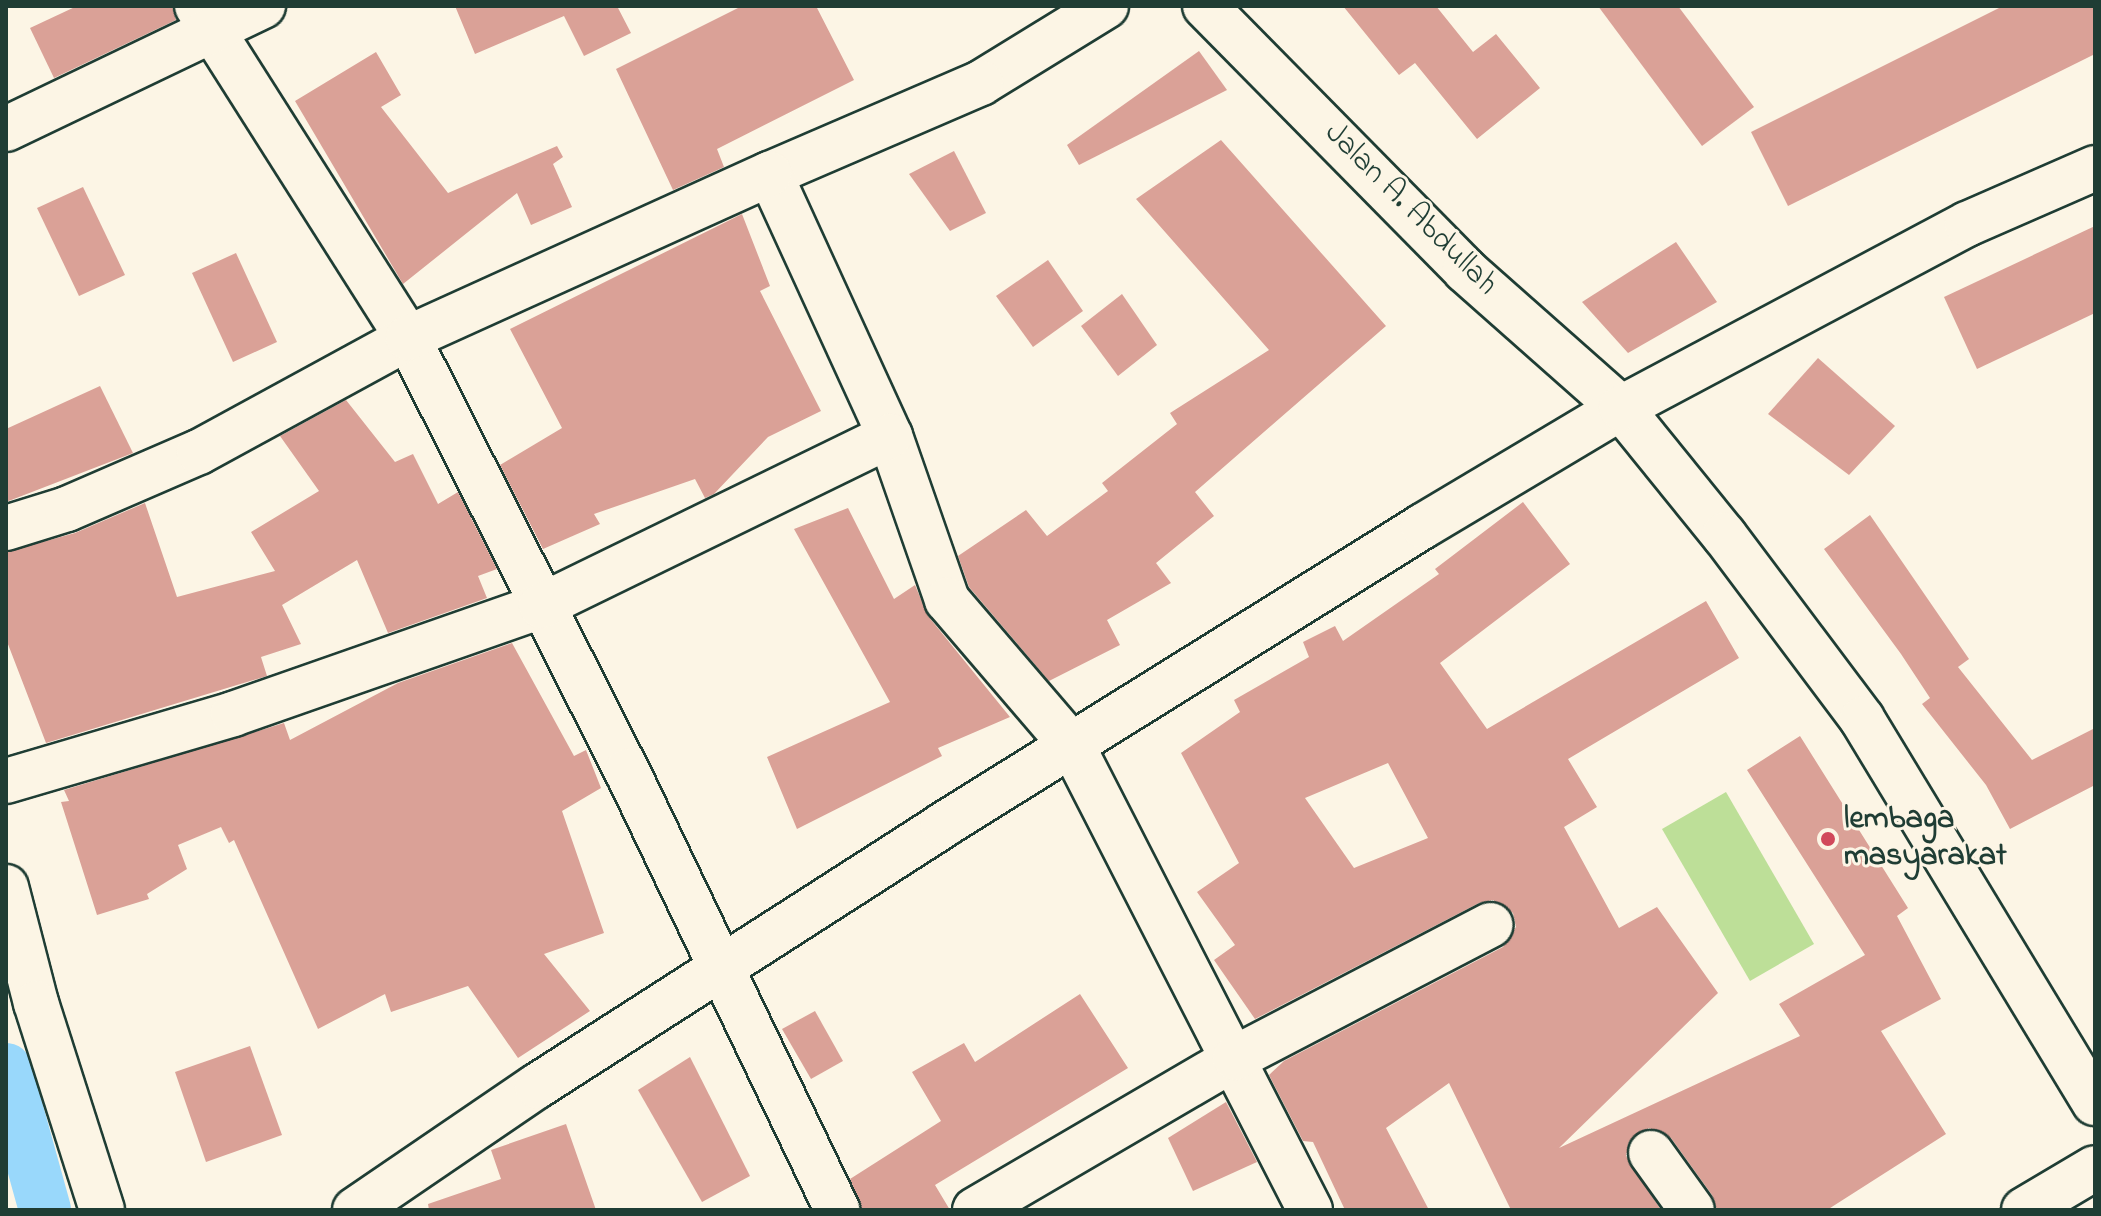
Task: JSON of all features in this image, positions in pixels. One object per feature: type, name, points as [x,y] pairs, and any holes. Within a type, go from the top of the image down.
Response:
[{"type":"street","points":[[6,129],[204,19],[263,6]]},
{"type":"street","points":[[6,528],[67,509],[199,452],[408,338],[770,174],[981,83],[1106,6]]},
{"type":"street","name":"Jalan A. Abdullah","points":[[1205,6],[1465,270],[1621,408],[1862,719],[2095,1103]]},
{"type":"street","points":[[204,19],[408,338],[723,970],[837,1210]]},
{"type":"street","points":[[355,1210],[537,1086],[723,970],[943,825],[1621,408],[1967,224],[2095,168]]},
{"type":"street","points":[[770,174],[890,436],[947,600],[1073,747],[1235,1058],[1310,1210]]},
{"type":"street","points":[[6,781],[233,714],[541,606],[890,436]]},
{"type":"street","points":[[6,887],[102,1210]]},
{"type":"street","points":[[975,1210],[1235,1058],[1491,925]]},
{"type":"street","points":[[1651,1153],[1692,1210]]},
{"type":"street","points":[[2024,1210],[2095,1168]]},
{"type":"green space","points":[[1726,792],[1814,944],[1750,981],[1662,829]]},
{"type":"building","points":[[77,6],[172,6],[176,20],[54,78],[30,28]]},
{"type":"building","points":[[455,6],[617,6],[631,33],[584,56],[564,16],[475,54]]},
{"type":"building","points":[[742,6],[816,6],[854,80],[717,149],[724,167],[673,190],[616,69]]},
{"type":"building","points":[[1343,6],[1436,6],[1473,52],[1496,34],[1540,88],[1477,139],[1415,63],[1399,75]]},
{"type":"building","points":[[1598,6],[1678,6],[1754,107],[1702,146]]},
{"type":"building","points":[[2003,6],[2095,6],[2095,54],[1788,206],[1751,132]]},
{"type":"building","points":[[1199,51],[1227,90],[1079,165],[1067,145]]},
{"type":"building","points":[[376,52],[401,95],[381,107],[448,193],[557,146],[563,157],[553,164],[572,207],[531,225],[517,193],[403,284],[295,101]]},
{"type":"building","points":[[1221,140],[1386,326],[1195,492],[1214,516],[1156,563],[1171,583],[1107,620],[1120,645],[1049,681],[969,587],[958,556],[1026,510],[1047,536],[1108,491],[1102,483],[1177,424],[1170,413],[1269,350],[1136,199]]},
{"type":"building","points":[[954,151],[986,213],[950,231],[909,174]]},
{"type":"building","points":[[83,187],[125,275],[79,296],[37,208]]},
{"type":"building","points":[[742,214],[770,286],[760,291],[821,411],[768,437],[714,494],[705,498],[695,479],[594,514],[600,524],[543,549],[500,465],[562,428],[510,329]]},
{"type":"building","points":[[2095,226],[2095,313],[1977,369],[1944,297]]},
{"type":"building","points":[[1676,242],[1717,302],[1628,353],[1582,302]]},
{"type":"building","points":[[236,253],[277,342],[233,362],[192,273]]},
{"type":"building","points":[[1048,260],[1083,311],[1033,347],[996,296]]},
{"type":"building","points":[[1122,294],[1157,345],[1118,376],[1081,326]]},
{"type":"building","points":[[1818,358],[1895,426],[1849,475],[1768,414]]},
{"type":"building","points":[[100,386],[133,453],[6,502],[6,429]]},
{"type":"building","points":[[346,400],[395,462],[413,454],[438,504],[458,492],[497,569],[478,576],[487,598],[388,633],[357,560],[282,605],[301,644],[261,657],[267,676],[46,743],[6,639],[6,552],[75,533],[145,503],[177,597],[275,571],[251,532],[319,491],[280,436]]},
{"type":"building","points":[[1523,502],[1570,564],[1440,663],[1487,729],[1706,601],[1739,658],[1568,759],[1597,807],[1564,827],[1619,928],[1657,907],[1718,993],[1559,1148],[1800,1036],[1779,1004],[1865,955],[1747,770],[1800,736],[1908,908],[1897,916],[1941,999],[1881,1031],[1946,1134],[1827,1210],[1717,1210],[1712,1195],[1671,1138],[1649,1128],[1629,1142],[1626,1156],[1661,1210],[1511,1210],[1449,1083],[1386,1128],[1429,1210],[1345,1210],[1313,1142],[1303,1141],[1269,1075],[1284,1061],[1503,947],[1516,927],[1513,913],[1493,900],[1479,903],[1255,1019],[1214,960],[1235,945],[1197,892],[1239,863],[1181,753],[1240,712],[1234,700],[1309,657],[1303,642],[1335,626],[1343,641],[1439,574],[1435,569]],"holes":[[[1388,763],[1428,838],[1354,868],[1305,798]]]},
{"type":"building","points":[[848,508],[894,599],[915,585],[928,616],[1010,717],[938,748],[942,756],[797,829],[767,757],[890,702],[794,529]]},
{"type":"building","points":[[1870,515],[1969,659],[1958,667],[2032,760],[2095,728],[2095,785],[2010,829],[1986,785],[1922,704],[1930,698],[1901,654],[1824,549]]},
{"type":"building","points":[[512,643],[574,756],[586,750],[601,788],[562,811],[604,933],[544,954],[590,1011],[518,1058],[468,986],[391,1012],[385,994],[318,1029],[234,840],[229,843],[221,827],[178,845],[187,869],[147,894],[149,899],[97,915],[61,802],[69,801],[64,790],[284,723],[290,740],[398,683]]},
{"type":"building","points":[[1080,994],[1128,1068],[935,1185],[950,1210],[862,1210],[850,1179],[941,1121],[912,1072],[964,1043],[975,1062]]},
{"type":"building","points":[[815,1011],[843,1061],[811,1079],[782,1029]]},
{"type":"building","points":[[250,1046],[282,1135],[206,1162],[175,1072]]},
{"type":"building","points":[[690,1057],[750,1176],[702,1202],[638,1090]]},
{"type":"building","points":[[1226,1102],[1257,1162],[1193,1191],[1168,1138]]},
{"type":"building","points":[[566,1124],[596,1210],[429,1210],[428,1204],[501,1179],[491,1150]]},
{"type":"waterway","points":[[6,1069],[45,1210]]},
{"type":"place","name":"lembaga masyarakat","points":[[1828,839]]}]
